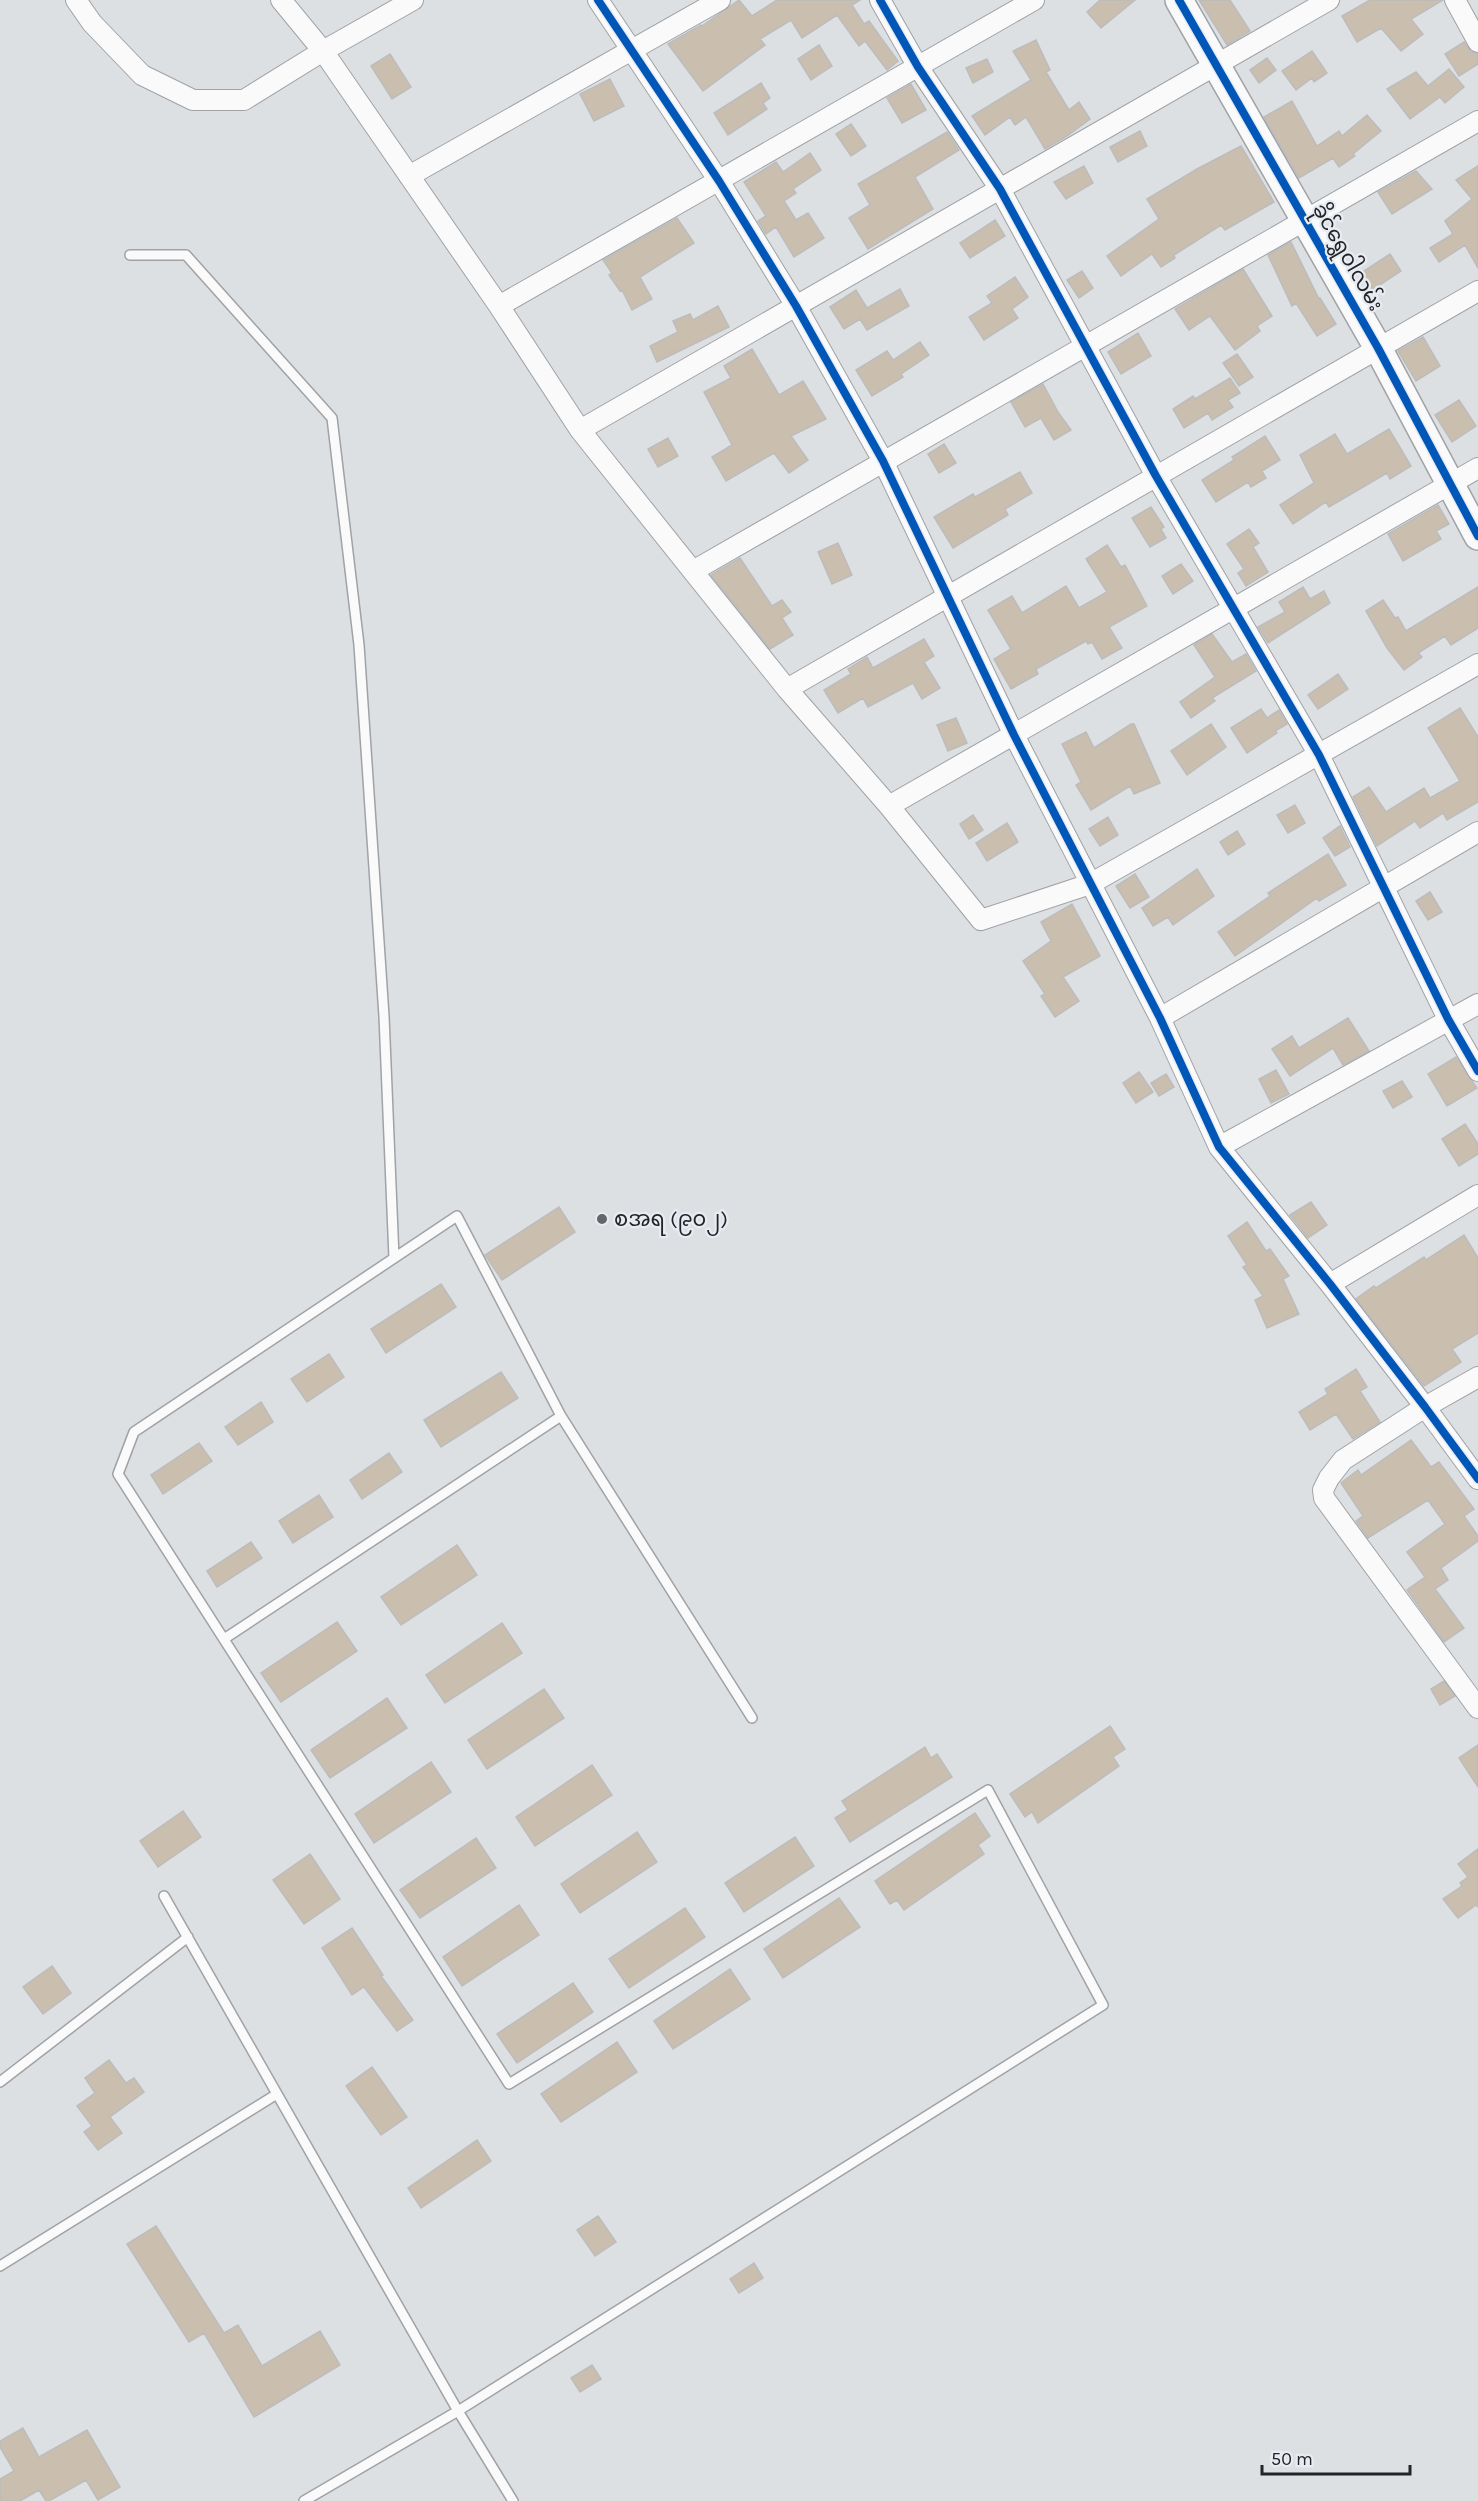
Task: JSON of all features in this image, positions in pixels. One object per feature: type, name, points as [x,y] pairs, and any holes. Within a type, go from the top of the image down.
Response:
[{"type":"street","points":[[76,0],[92,23],[142,75],[194,100],[244,100],[323,51],[413,0]]},
{"type":"street","points":[[281,0],[323,51],[410,176],[499,306],[579,430],[787,689],[889,806],[981,920],[1090,884],[1478,664]]},
{"type":"street","points":[[598,0],[719,181],[796,306],[883,461],[1014,735],[1160,1018],[1219,1147],[1330,1284],[1478,1479]]},
{"type":"street","points":[[410,176],[720,0]]},
{"type":"street","points":[[880,0],[918,67],[1000,189],[1156,476],[1319,755],[1448,1019],[1478,1071]]},
{"type":"street","points":[[499,306],[1034,0]]},
{"type":"street","name":"ခိုင်ရွှေဝါလမ်း","points":[[1179,0],[1378,348],[1478,536]]},
{"type":"street","points":[[579,430],[1329,0]]},
{"type":"street","points":[[1455,0],[1478,42]]},
{"type":"street","points":[[693,571],[1478,121]]},
{"type":"street","points":[[787,689],[1478,291]]},
{"type":"street","points":[[889,806],[1478,468]]},
{"type":"street","points":[[1160,1018],[1478,832]]},
{"type":"street","points":[[1219,1147],[1478,1004]]},
{"type":"street","points":[[1330,1284],[1478,1195]]},
{"type":"street","points":[[1478,1377],[1425,1407],[1343,1460],[1323,1490],[1324,1498],[1478,1708]]},
{"type":"lane","points":[[130,255],[186,255],[332,418],[359,645],[384,1016],[394,1258]]},
{"type":"lane","points":[[304,2501],[458,2411],[1103,2005],[988,1790],[509,2084],[117,1474],[134,1432],[457,1216],[561,1416],[753,1718]]},
{"type":"lane","points":[[224,1639],[561,1416]]},
{"type":"lane","points":[[164,1896],[458,2411],[513,2501]]},
{"type":"lane","points":[[0,2082],[188,1937]]},
{"type":"lane","points":[[0,2266],[277,2094]]},
{"type":"building","points":[[739,0],[752,16],[777,0],[860,0],[852,5],[864,24],[869,21],[898,61],[887,70],[865,41],[859,46],[837,15],[802,38],[791,20],[760,39],[765,45],[703,91],[668,44],[702,26]]},
{"type":"building","points":[[1100,0],[1135,0],[1101,28],[1087,12]]},
{"type":"building","points":[[1199,0],[1230,0],[1250,31],[1227,45]]},
{"type":"building","points":[[1370,0],[1443,0],[1411,19],[1423,34],[1401,51],[1381,28],[1357,42],[1342,16]]},
{"type":"building","points":[[1036,40],[1050,70],[1046,72],[1069,110],[1079,102],[1090,119],[1045,149],[1026,117],[1015,125],[1010,117],[985,135],[972,116],[1031,80],[1013,51]]},
{"type":"building","points":[[1464,42],[1471,52],[1478,54],[1478,64],[1459,76],[1445,54]]},
{"type":"building","points":[[819,45],[832,66],[811,80],[798,59]]},
{"type":"building","points":[[1312,51],[1327,73],[1314,82],[1312,78],[1296,90],[1282,71]]},
{"type":"building","points":[[390,54],[411,87],[392,99],[371,66]]},
{"type":"building","points":[[1267,58],[1276,70],[1259,83],[1250,70]]},
{"type":"building","points":[[987,59],[993,72],[973,83],[966,68]]},
{"type":"building","points":[[1449,69],[1464,87],[1445,103],[1440,97],[1410,119],[1387,89],[1416,72],[1428,86]]},
{"type":"building","points":[[610,79],[624,106],[594,121],[580,94]]},
{"type":"building","points":[[761,83],[770,98],[763,103],[767,109],[728,135],[714,113]]},
{"type":"building","points":[[911,84],[926,110],[902,123],[887,98]]},
{"type":"building","points":[[1292,101],[1317,146],[1339,131],[1342,136],[1367,115],[1381,131],[1353,154],[1355,156],[1339,167],[1333,158],[1299,178],[1264,117]]},
{"type":"building","points":[[851,124],[866,146],[851,156],[836,134]]},
{"type":"building","points":[[1140,131],[1147,146],[1118,162],[1110,147]]},
{"type":"building","points":[[947,132],[959,150],[915,177],[933,209],[868,249],[849,218],[870,205],[858,184]]},
{"type":"building","points":[[1241,146],[1274,202],[1225,230],[1221,225],[1174,255],[1175,258],[1161,267],[1152,254],[1121,276],[1107,256],[1159,219],[1147,199]]},
{"type":"building","points":[[810,153],[821,170],[793,189],[796,193],[784,201],[796,220],[808,213],[824,238],[794,257],[776,227],[766,234],[758,221],[766,216],[744,182],[776,162],[783,172]]},
{"type":"building","points":[[1084,166],[1093,183],[1066,199],[1054,182]]},
{"type":"building","points":[[1478,166],[1478,268],[1465,245],[1439,262],[1430,248],[1453,234],[1445,221],[1472,199],[1456,180]]},
{"type":"building","points":[[1416,171],[1432,189],[1392,214],[1378,192]]},
{"type":"building","points":[[677,218],[694,243],[640,277],[652,299],[632,310],[622,290],[620,291],[609,275],[612,273],[603,260]]},
{"type":"building","points":[[995,220],[1005,236],[970,258],[960,243]]},
{"type":"building","points":[[1291,242],[1319,299],[1336,324],[1317,336],[1296,303],[1292,306],[1268,255]]},
{"type":"building","points":[[1390,254],[1401,271],[1372,290],[1361,273]]},
{"type":"building","points":[[1243,269],[1272,316],[1257,326],[1260,331],[1235,350],[1210,316],[1189,330],[1175,309]]},
{"type":"building","points":[[1082,271],[1093,288],[1079,298],[1067,280]]},
{"type":"building","points":[[1015,277],[1028,297],[1012,309],[1018,318],[984,340],[969,317],[992,303],[987,296]]},
{"type":"building","points":[[900,289],[909,306],[867,330],[860,319],[844,329],[830,307],[856,290],[867,308]]},
{"type":"building","points":[[718,306],[729,327],[657,362],[650,346],[678,332],[673,321],[690,314],[693,320]]},
{"type":"building","points":[[1138,333],[1151,356],[1121,374],[1108,352]]},
{"type":"building","points":[[1423,337],[1440,366],[1416,381],[1398,351]]},
{"type":"building","points":[[920,342],[929,355],[901,374],[903,377],[872,396],[856,370],[887,351],[893,360]]},
{"type":"building","points":[[752,349],[779,395],[803,381],[826,419],[791,436],[808,460],[789,473],[774,453],[726,481],[712,457],[732,445],[704,392],[731,378],[724,366]]},
{"type":"building","points":[[1237,354],[1253,377],[1239,386],[1223,363]]},
{"type":"building","points":[[1230,378],[1240,393],[1228,400],[1233,407],[1212,420],[1208,413],[1184,428],[1173,409],[1193,396],[1195,399]]},
{"type":"building","points":[[1043,384],[1071,430],[1054,440],[1041,418],[1025,427],[1011,402]]},
{"type":"building","points":[[1459,400],[1476,426],[1452,442],[1435,415]]},
{"type":"building","points":[[1389,429],[1411,466],[1390,479],[1387,473],[1329,507],[1326,502],[1293,524],[1280,505],[1314,483],[1300,455],[1335,434],[1347,454]]},
{"type":"building","points":[[1265,436],[1280,460],[1262,471],[1266,478],[1251,487],[1248,482],[1216,502],[1202,480],[1234,460],[1232,457]]},
{"type":"building","points":[[668,438],[678,456],[658,467],[648,449]]},
{"type":"building","points":[[944,444],[956,463],[939,473],[928,454]]},
{"type":"building","points":[[1020,472],[1032,493],[1005,509],[1008,515],[953,548],[934,517],[973,494],[975,497]]},
{"type":"building","points":[[1438,505],[1449,524],[1436,531],[1441,539],[1403,561],[1388,534]]},
{"type":"building","points":[[1151,507],[1164,527],[1161,529],[1166,538],[1150,547],[1132,518]]},
{"type":"building","points":[[1249,529],[1259,543],[1253,547],[1268,572],[1246,586],[1238,573],[1244,569],[1227,544]]},
{"type":"building","points":[[838,543],[852,575],[832,584],[818,552]]},
{"type":"building","points":[[1107,545],[1121,567],[1125,565],[1147,606],[1109,627],[1122,648],[1102,659],[1092,642],[1088,644],[1086,641],[1036,669],[1038,674],[1011,689],[994,659],[1011,649],[988,610],[1012,596],[1022,613],[1066,586],[1079,608],[1107,592],[1086,559]]},
{"type":"building","points":[[740,558],[772,606],[782,600],[791,612],[782,618],[793,635],[770,649],[711,575]]},
{"type":"building","points":[[1181,564],[1193,581],[1173,594],[1162,576]]},
{"type":"building","points":[[1303,587],[1310,599],[1324,591],[1330,603],[1268,643],[1258,627],[1285,612],[1279,602]]},
{"type":"building","points":[[1478,587],[1478,628],[1451,645],[1445,636],[1418,653],[1422,657],[1404,670],[1387,648],[1366,611],[1383,600],[1395,618],[1398,617],[1406,631]]},
{"type":"building","points":[[1212,634],[1232,662],[1246,654],[1256,671],[1212,698],[1215,701],[1191,718],[1180,702],[1215,677],[1194,645]]},
{"type":"building","points":[[924,639],[934,656],[924,662],[940,688],[922,699],[913,683],[868,707],[863,698],[838,713],[824,690],[851,674],[848,669],[867,657],[873,668]]},
{"type":"building","points":[[1338,674],[1348,689],[1318,709],[1308,695]]},
{"type":"building","points":[[1460,708],[1478,737],[1478,802],[1447,820],[1443,813],[1420,828],[1415,821],[1377,846],[1353,797],[1369,787],[1386,812],[1424,788],[1430,798],[1460,781],[1428,728]]},
{"type":"building","points":[[1261,709],[1267,718],[1279,710],[1287,724],[1247,753],[1231,728]]},
{"type":"building","points":[[956,718],[967,743],[948,751],[937,725]]},
{"type":"building","points":[[1134,724],[1160,783],[1134,794],[1130,786],[1091,810],[1076,785],[1081,782],[1062,744],[1086,732],[1094,748]]},
{"type":"building","points":[[1211,724],[1226,747],[1187,775],[1171,751]]},
{"type":"building","points":[[1295,805],[1305,823],[1288,833],[1277,815]]},
{"type":"building","points":[[973,815],[983,830],[969,839],[960,824]]},
{"type":"building","points":[[1108,817],[1118,835],[1100,846],[1089,829]]},
{"type":"building","points":[[1007,823],[1018,842],[987,861],[976,843]]},
{"type":"building","points":[[1340,826],[1350,847],[1335,856],[1323,838]]},
{"type":"building","points":[[1237,831],[1245,844],[1228,855],[1220,842]]},
{"type":"building","points":[[1328,854],[1346,885],[1319,901],[1317,898],[1235,956],[1218,932],[1270,896],[1268,893]]},
{"type":"building","points":[[1197,869],[1214,896],[1173,925],[1168,917],[1153,926],[1142,908]]},
{"type":"building","points":[[1135,874],[1149,897],[1130,908],[1116,886]]},
{"type":"building","points":[[1430,892],[1442,912],[1428,920],[1416,901]]},
{"type":"building","points":[[1072,904],[1100,956],[1063,977],[1079,1001],[1055,1017],[1041,996],[1045,994],[1023,961],[1051,941],[1041,922]]},
{"type":"building","points":[[1348,1018],[1369,1051],[1343,1065],[1333,1048],[1290,1076],[1272,1049],[1292,1036],[1299,1048]]},
{"type":"building","points":[[1456,1057],[1477,1088],[1447,1106],[1428,1074]]},
{"type":"building","points":[[1276,1070],[1289,1094],[1271,1103],[1259,1079]]},
{"type":"building","points":[[1139,1072],[1153,1092],[1136,1103],[1123,1083]]},
{"type":"building","points":[[1166,1074],[1174,1087],[1159,1096],[1151,1083]]},
{"type":"building","points":[[1402,1081],[1412,1097],[1393,1108],[1383,1091]]},
{"type":"building","points":[[1465,1124],[1478,1144],[1478,1154],[1459,1166],[1442,1139]]},
{"type":"building","points":[[1311,1202],[1327,1225],[1308,1238],[1290,1215]]},
{"type":"building","points":[[559,1207],[575,1232],[502,1280],[485,1255]]},
{"type":"building","points":[[1247,1222],[1266,1251],[1270,1249],[1289,1276],[1283,1279],[1299,1314],[1267,1328],[1255,1300],[1263,1296],[1243,1267],[1247,1265],[1228,1236]]},
{"type":"building","points":[[1464,1235],[1478,1258],[1478,1333],[1452,1349],[1461,1362],[1424,1386],[1356,1299],[1424,1257],[1426,1260]]},
{"type":"building","points":[[441,1284],[456,1307],[386,1353],[371,1329]]},
{"type":"building","points":[[329,1354],[344,1377],[307,1402],[291,1379]]},
{"type":"building","points":[[1356,1369],[1367,1387],[1360,1391],[1380,1422],[1353,1439],[1336,1414],[1310,1430],[1299,1412],[1328,1394],[1325,1389]]},
{"type":"building","points":[[501,1372],[518,1398],[441,1447],[424,1420]]},
{"type":"building","points":[[261,1402],[273,1422],[238,1445],[225,1427]]},
{"type":"building","points":[[1411,1440],[1431,1467],[1439,1462],[1474,1509],[1464,1516],[1478,1536],[1478,1541],[1441,1568],[1448,1580],[1435,1589],[1464,1628],[1444,1642],[1407,1590],[1425,1577],[1407,1552],[1445,1524],[1428,1500],[1368,1538],[1356,1521],[1363,1516],[1341,1483],[1358,1470],[1361,1475]]},
{"type":"building","points":[[199,1443],[212,1461],[163,1494],[151,1475]]},
{"type":"building","points":[[389,1453],[402,1472],[362,1499],[350,1480]]},
{"type":"building","points":[[319,1495],[333,1517],[293,1543],[279,1521]]},
{"type":"building","points":[[251,1542],[262,1558],[217,1587],[207,1571]]},
{"type":"building","points":[[457,1545],[477,1575],[401,1625],[381,1597]]},
{"type":"building","points":[[337,1622],[357,1651],[281,1702],[261,1673]]},
{"type":"building","points":[[502,1623],[522,1653],[445,1703],[426,1675]]},
{"type":"building","points":[[1444,1681],[1455,1696],[1440,1705],[1431,1689]]},
{"type":"building","points":[[544,1689],[564,1718],[487,1769],[468,1740]]},
{"type":"building","points":[[387,1698],[407,1728],[330,1778],[311,1750]]},
{"type":"building","points":[[1110,1726],[1125,1749],[1113,1757],[1119,1766],[1038,1823],[1032,1812],[1025,1817],[1010,1794]]},
{"type":"building","points":[[1478,1745],[1478,1787],[1459,1758]]},
{"type":"building","points":[[925,1747],[931,1758],[937,1754],[952,1777],[850,1842],[835,1818],[848,1810],[842,1801]]},
{"type":"building","points":[[431,1762],[451,1792],[374,1843],[355,1814]]},
{"type":"building","points":[[592,1765],[612,1795],[535,1846],[516,1817]]},
{"type":"building","points":[[183,1811],[201,1837],[158,1867],[140,1841]]},
{"type":"building","points":[[975,1813],[990,1836],[978,1845],[984,1854],[904,1910],[897,1900],[890,1904],[875,1881]]},
{"type":"building","points":[[637,1832],[657,1862],[580,1913],[561,1884]]},
{"type":"building","points":[[795,1837],[814,1866],[744,1912],[725,1883]]},
{"type":"building","points":[[476,1838],[496,1868],[420,1918],[400,1890]]},
{"type":"building","points":[[1478,1849],[1478,1907],[1476,1905],[1458,1918],[1443,1899],[1462,1886],[1460,1883],[1468,1877],[1458,1864]]},
{"type":"building","points":[[310,1854],[340,1899],[304,1924],[273,1880]]},
{"type":"building","points":[[839,1898],[860,1927],[783,1978],[764,1949]]},
{"type":"building","points":[[519,1905],[539,1935],[462,1986],[443,1957]]},
{"type":"building","points":[[685,1908],[705,1937],[629,1988],[609,1959]]},
{"type":"building","points":[[352,1928],[383,1975],[381,1976],[413,2020],[397,2031],[364,1987],[352,1995],[322,1948]]},
{"type":"building","points":[[52,1966],[71,1993],[43,2014],[23,1987]]},
{"type":"building","points":[[730,1969],[750,1999],[673,2049],[654,2021]]},
{"type":"building","points":[[573,1983],[593,2012],[517,2063],[497,2034]]},
{"type":"building","points":[[617,2042],[637,2072],[561,2122],[541,2094]]},
{"type":"building","points":[[109,2060],[126,2083],[134,2078],[144,2092],[110,2117],[122,2133],[98,2150],[84,2132],[92,2126],[77,2106],[95,2093],[85,2078]]},
{"type":"building","points":[[372,2067],[407,2117],[381,2135],[346,2086]]},
{"type":"building","points":[[477,2140],[491,2161],[421,2208],[408,2188]]},
{"type":"building","points":[[598,2216],[616,2242],[595,2256],[577,2230]]},
{"type":"building","points":[[156,2226],[224,2333],[238,2325],[262,2366],[320,2331],[340,2365],[254,2417],[204,2333],[189,2342],[127,2244]]},
{"type":"building","points":[[754,2263],[763,2278],[739,2293],[730,2279]]},
{"type":"building","points":[[592,2365],[601,2379],[580,2392],[571,2378]]},
{"type":"building","points":[[23,2428],[39,2457],[87,2430],[120,2487],[98,2500],[86,2480],[49,2501],[46,2501],[39,2490],[20,2501],[0,2501],[0,2479],[14,2471],[0,2447],[0,2441]]},
{"type":"cycle path","points":[[598,0],[719,181],[796,306],[883,461],[1014,735],[1160,1018],[1219,1147],[1330,1284],[1478,1479]]},
{"type":"cycle path","points":[[880,0],[918,67],[1000,189],[1156,476],[1319,755],[1448,1019],[1478,1071]]},
{"type":"cycle path","points":[[1179,0],[1378,348],[1478,536]]},
{"type":"place","name":"စအရ (၉၀၂)","points":[[602,1219]]}]
